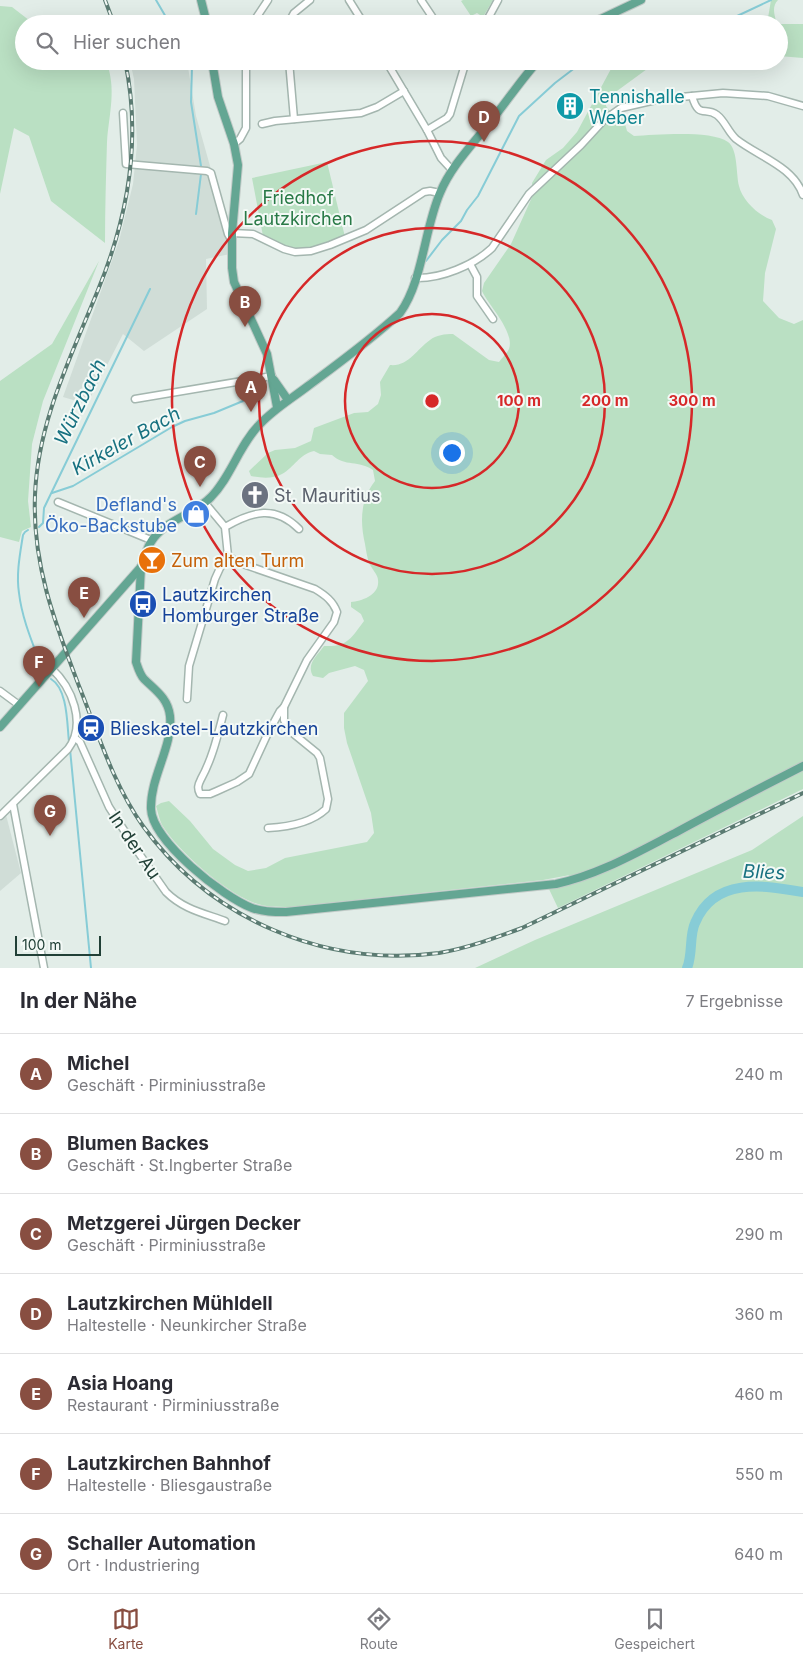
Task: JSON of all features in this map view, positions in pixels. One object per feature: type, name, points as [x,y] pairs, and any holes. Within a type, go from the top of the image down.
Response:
[{"type":"main road","points":[[201,0],[205,15]]},
{"type":"main road","points":[[609,15],[641,0]]},
{"type":"main road","points":[[214,70],[218,97],[234,144],[238,164],[232,233],[234,282],[263,344],[272,376],[277,408]]},
{"type":"main road","points":[[531,70],[452,170],[440,193],[415,278],[408,299],[400,313],[306,388],[277,408],[254,431],[218,488],[205,502],[166,526],[151,540],[141,567],[136,662],[142,677],[162,696],[170,711],[168,738],[151,808],[154,821],[161,834],[188,863],[231,897],[251,908],[264,911],[286,912],[556,884],[573,880],[605,868],[803,766]]},
{"type":"main road","points":[[272,376],[288,400]]},
{"type":"main road","points":[[0,727],[141,567]]},
{"type":"main road","points":[[123,587],[133,588],[140,595]]},
{"type":"street","points":[[293,15],[310,0]]},
{"type":"street","points":[[349,0],[358,15]]},
{"type":"street","points":[[421,0],[431,15]]},
{"type":"street","points":[[490,15],[498,0]]},
{"type":"street","points":[[257,15],[265,1]]},
{"type":"street","points":[[234,144],[240,139],[246,128],[246,70]]},
{"type":"street","points":[[290,70],[294,119]]},
{"type":"street","points":[[391,70],[427,130],[441,158],[452,170]]},
{"type":"street","points":[[427,130],[448,118],[463,70]]},
{"type":"street","points":[[262,124],[361,113],[378,107],[404,91]]},
{"type":"street","points":[[415,278],[427,278],[470,264],[492,248],[522,202],[604,120],[621,108],[652,100],[710,94],[756,94],[803,106]]},
{"type":"street","points":[[692,96],[695,104],[701,111],[717,116],[735,138],[786,171],[795,180],[803,195]]},
{"type":"street","points":[[123,113],[126,164],[210,173],[228,234],[232,241]]},
{"type":"street","points":[[232,233],[253,234],[294,252],[311,251],[330,246],[366,230],[424,192],[440,193]]},
{"type":"street","points":[[470,264],[477,277],[477,296],[493,319]]},
{"type":"street","points":[[135,399],[272,376]]},
{"type":"street","points":[[58,502],[151,540]]},
{"type":"street","points":[[187,699],[187,673],[191,658],[215,579],[228,556],[225,527],[205,502]]},
{"type":"street","points":[[225,527],[240,519],[269,512],[287,518],[299,529]]},
{"type":"street","points":[[223,715],[211,759],[198,788],[200,794],[217,792],[249,774],[267,735],[284,707],[307,660],[334,622],[337,612],[331,601],[315,589],[237,562],[228,556]]},
{"type":"street","points":[[0,816],[71,743],[77,721],[74,705],[61,678],[51,668]]},
{"type":"street","points":[[0,691],[19,705]]},
{"type":"street","points":[[268,828],[295,825],[316,816],[326,809],[328,799],[322,764],[317,754],[290,732],[284,720],[284,707]]},
{"type":"street","name":"In der Au","points":[[71,743],[80,742],[109,807],[166,892],[175,901],[187,908],[225,921]]},
{"type":"street","points":[[13,804],[44,968]]},
{"type":"shaded area","points":[[132,70],[188,70],[196,116],[230,229],[230,254],[206,259],[207,309],[144,351],[123,334],[87,404],[63,397],[119,241],[133,184],[137,145]]},
{"type":"shaded area","points":[[6,815],[21,873],[0,891],[0,821]]},
{"type":"green space","points":[[493,0],[484,15],[477,13],[470,15],[461,1]]},
{"type":"green space","points":[[771,0],[778,0],[774,7],[775,15],[768,15]]},
{"type":"green space","points":[[0,6],[12,7],[22,15],[15,15],[15,70],[109,70],[112,91],[107,142],[105,243],[51,201],[29,136],[14,128],[0,194]]},
{"type":"green space","points":[[788,24],[803,24],[803,58],[788,57]]},
{"type":"green space","points":[[610,70],[646,70],[606,99],[606,106],[609,110],[623,117],[627,131],[634,136],[683,134],[709,136],[728,142],[734,150],[739,186],[744,197],[757,211],[772,220],[776,229],[765,273],[763,301],[779,318],[794,324],[803,320],[803,789],[558,908],[548,887],[570,875],[543,880],[290,907],[256,904],[228,889],[202,869],[178,846],[162,825],[156,806],[169,801],[190,821],[213,849],[235,865],[248,871],[266,868],[285,858],[367,842],[374,833],[371,813],[347,743],[344,713],[368,681],[364,670],[355,666],[329,673],[323,678],[313,676],[311,668],[313,660],[324,646],[344,643],[356,632],[364,621],[361,614],[351,607],[351,602],[365,599],[373,593],[378,585],[378,580],[368,561],[362,528],[364,503],[375,481],[373,470],[363,465],[342,461],[332,455],[320,454],[314,451],[304,455],[286,471],[275,477],[255,477],[251,476],[249,471],[268,453],[275,450],[295,448],[311,441],[314,428],[354,413],[368,412],[378,404],[381,395],[380,382],[390,365],[402,363],[412,357],[432,338],[453,334],[489,360],[499,362],[509,349],[510,342],[505,327],[482,291],[484,283],[511,244],[533,195],[532,183],[546,160],[563,148],[577,132]]},
{"type":"green space","name":"Friedhof Lautzkirchen","points":[[327,162],[345,237],[319,246],[299,249],[285,246],[263,236],[252,178]]},
{"type":"green space","points":[[99,261],[43,401],[32,444],[28,501],[31,527],[22,531],[19,542],[0,537],[0,381],[52,344]]},
{"type":"green space","points":[[803,816],[803,968],[475,968],[535,940],[752,850]]},
{"type":"waterway","name":"Würzbach","points":[[156,0],[165,15]]},
{"type":"waterway","name":"Kirkeler Bach","points":[[739,15],[771,0]]},
{"type":"waterway","name":"Würzbach","points":[[192,70],[191,102],[201,166]]},
{"type":"waterway","name":"Kirkeler Bach","points":[[426,261],[442,240],[461,221],[478,196],[519,116],[572,70]]},
{"type":"waterway","name":"Würzbach","points":[[196,214],[201,174]]},
{"type":"waterway","name":"Würzbach","points":[[39,527],[43,523],[44,508],[150,289]]},
{"type":"waterway","name":"Kirkeler Bach","points":[[52,493],[73,486],[172,427],[243,401]]},
{"type":"waterway","name":"Würzbach","points":[[28,530],[23,535],[18,586],[25,622],[42,668]]},
{"type":"waterway","name":"Würzbach","points":[[51,679],[57,684],[64,699],[69,742]]},
{"type":"waterway","name":"Würzbach","points":[[70,749],[91,968]]},
{"type":"waterway","name":"Blies","points":[[687,968],[693,928],[703,908],[714,898],[727,891],[741,888],[772,887],[803,892]]},
{"type":"railway","points":[[105,0],[111,15]]},
{"type":"railway","points":[[126,70],[130,91],[132,149],[124,206],[117,235],[98,290],[49,415],[37,468],[35,520],[37,545],[47,593],[70,663],[107,758],[132,810],[170,859],[201,887],[236,911],[273,930],[313,944],[354,953],[396,956],[439,953],[471,946],[522,928],[803,793]]},
{"type":"place","name":"Tennishalle Weber","points":[[570,106]]},
{"type":"place","name":"Lautzkirchen Mühldell","points":[[484,142]]},
{"type":"place","name":"Blumen Backes","points":[[245,327]]},
{"type":"place","name":"Michel","points":[[251,412]]},
{"type":"place","name":"Metzgerei Jürgen Decker","points":[[200,487]]},
{"type":"place","name":"St. Mauritius","points":[[255,495]]},
{"type":"place","name":"Defland's Öko-Backstube","points":[[196,514]]},
{"type":"place","name":"Zum alten Turm","points":[[152,560]]},
{"type":"place","name":"Lautzkirchen Homburger Straße","points":[[143,604]]},
{"type":"place","name":"Asia Hoang","points":[[84,618]]},
{"type":"place","name":"Lautzkirchen Bahnhof","points":[[39,687]]},
{"type":"place","name":"Blieskastel-Lautzkirchen","points":[[91,728]]},
{"type":"place","name":"Schaller Automation","points":[[50,836]]}]
